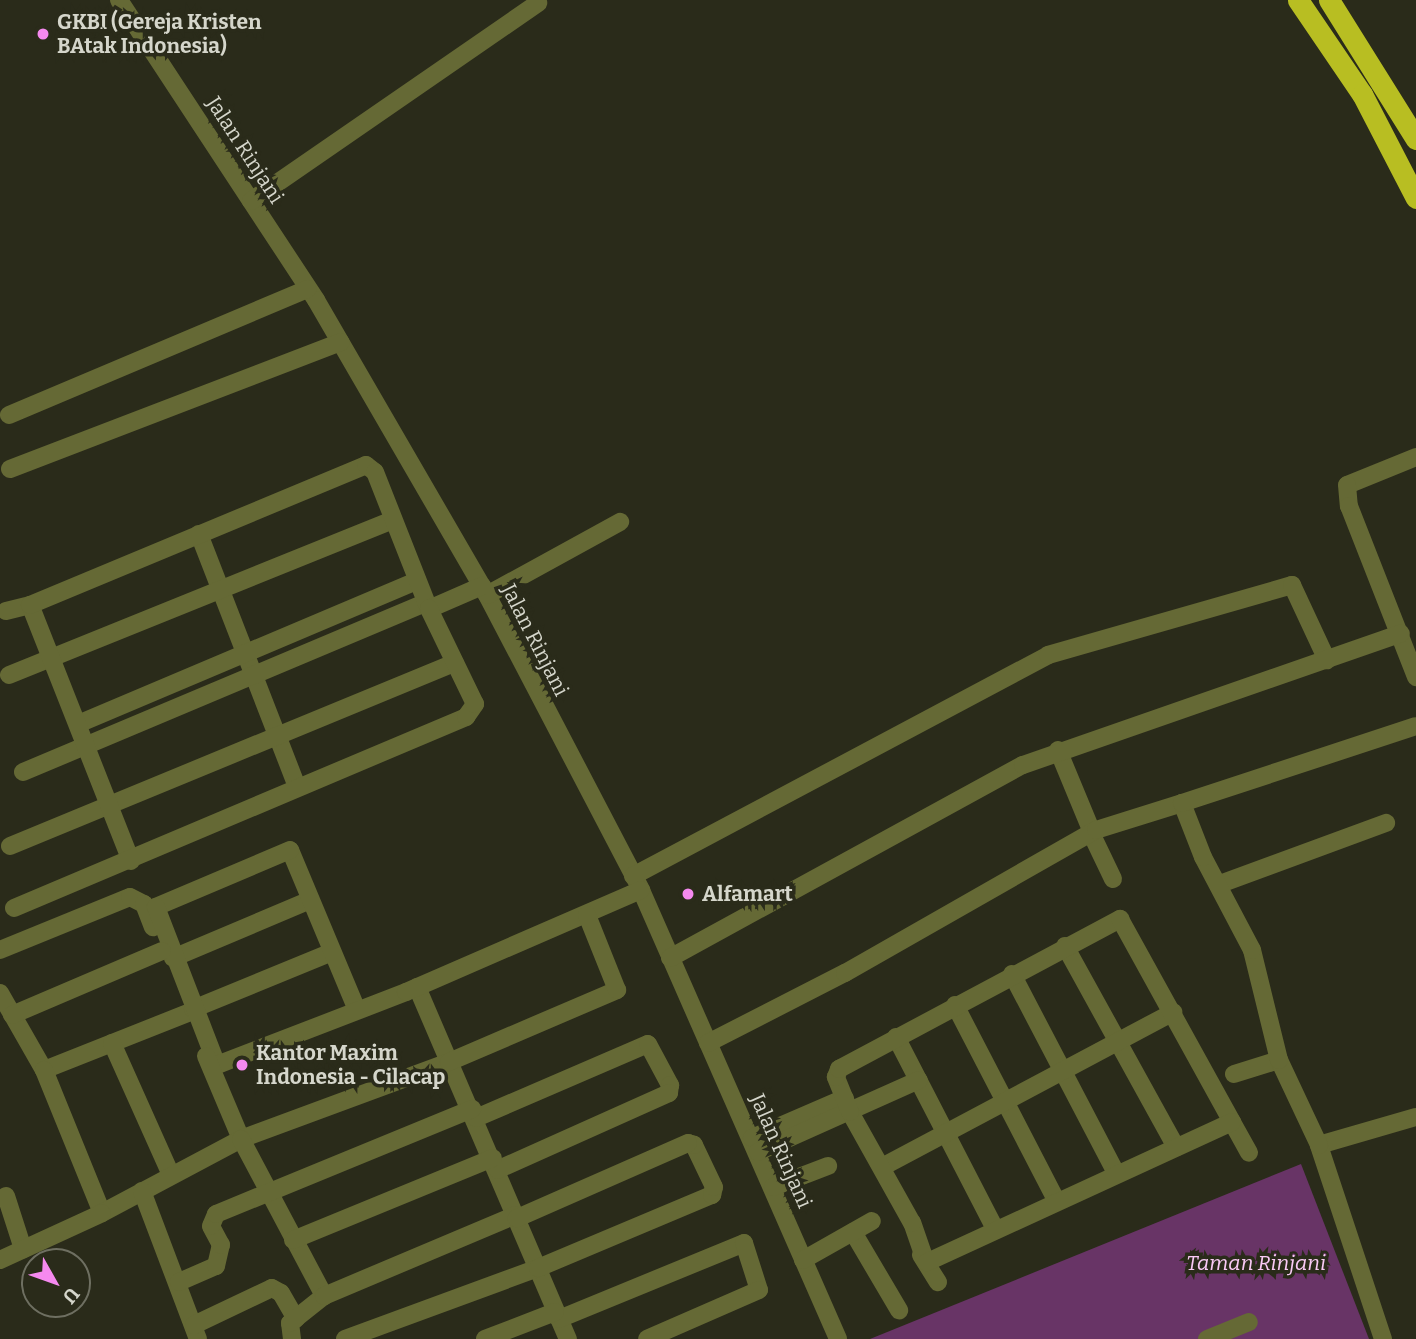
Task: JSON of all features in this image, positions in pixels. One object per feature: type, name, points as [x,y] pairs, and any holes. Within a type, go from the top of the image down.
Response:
[{"type":"highway","points":[[1298,0],[1362,94],[1415,195]]},
{"type":"highway","points":[[1329,0],[1416,139]]},
{"type":"street","name":"Jalan Rinjani","points":[[119,0],[308,289],[484,591],[637,883],[755,1145],[838,1339]]},
{"type":"street","points":[[251,201],[538,3]]},
{"type":"street","points":[[9,415],[308,289]]},
{"type":"street","points":[[10,469],[340,342]]},
{"type":"street","points":[[1416,457],[1347,485],[1349,506],[1416,677]]},
{"type":"street","points":[[6,611],[30,605],[366,465],[374,472],[390,521],[427,606],[475,704],[466,717],[297,787],[131,861],[13,908]]},
{"type":"street","points":[[9,675],[390,521]]},
{"type":"street","points":[[23,772],[427,606],[484,591],[620,522]]},
{"type":"street","points":[[199,534],[297,787]]},
{"type":"street","points":[[78,724],[417,581]]},
{"type":"street","points":[[191,1011],[216,1065],[417,987],[587,915],[637,883],[1048,655],[1292,585],[1327,660]]},
{"type":"street","points":[[30,605],[131,861]]},
{"type":"street","points":[[670,958],[1058,750],[1401,633]]},
{"type":"street","points":[[10,846],[455,663]]},
{"type":"street","points":[[708,1043],[845,973],[1091,833],[1416,726]]},
{"type":"street","points":[[1058,750],[1091,833],[1113,879]]},
{"type":"street","points":[[1182,803],[1252,950],[1279,1060],[1319,1146],[1383,1339]]},
{"type":"street","points":[[1220,884],[1386,823]]},
{"type":"street","points":[[168,954],[156,907],[283,849],[294,855],[310,900],[358,1010]]},
{"type":"street","points":[[0,950],[130,897],[144,904],[168,954],[241,1139],[324,1296]]},
{"type":"street","points":[[12,1015],[310,900]]},
{"type":"street","points":[[25,1248],[102,1213],[241,1139],[449,1062],[617,990],[587,915]]},
{"type":"street","points":[[938,1282],[925,1259],[923,1246],[904,1217],[882,1167],[848,1105],[836,1077],[839,1069],[1012,974],[1120,919],[1249,1153]]},
{"type":"street","points":[[1065,946],[1176,1147]]},
{"type":"street","points":[[44,1070],[332,952]]},
{"type":"street","points":[[1012,974],[1116,1173]]},
{"type":"street","points":[[417,987],[474,1114],[568,1339]]},
{"type":"street","points":[[0,993],[44,1070],[102,1213]]},
{"type":"street","points":[[955,1005],[1056,1200]]},
{"type":"street","points":[[882,1167],[1173,1012]]},
{"type":"street","points":[[896,1037],[995,1229]]},
{"type":"street","points":[[112,1043],[171,1175]]},
{"type":"street","points":[[179,1282],[217,1264],[221,1245],[213,1217],[267,1190],[474,1114],[648,1044],[670,1085],[669,1093],[495,1164],[293,1240]]},
{"type":"street","points":[[1234,1074],[1279,1060]]},
{"type":"street","points":[[755,1145],[848,1105],[919,1080]]},
{"type":"street","points":[[1319,1146],[1416,1116]]},
{"type":"street","points":[[925,1259],[1232,1122]]},
{"type":"street","points":[[292,1339],[288,1328],[324,1296],[688,1143],[694,1145],[713,1184],[712,1195],[538,1268],[345,1339]]},
{"type":"street","points":[[773,1187],[828,1166]]},
{"type":"street","points":[[142,1191],[196,1332],[272,1288],[296,1319]]},
{"type":"street","points":[[6,1196],[23,1248]]},
{"type":"street","points":[[803,1260],[872,1221]]},
{"type":"street","points":[[853,1231],[899,1310]]},
{"type":"street","points":[[485,1339],[557,1315],[744,1242],[759,1290],[647,1339]]},
{"type":"street","points":[[0,1260],[21,1250]]},
{"type":"street","points":[[1207,1339],[1249,1322]]},
{"type":"green space","name":"Taman Rinjani","points":[[1301,1164],[1369,1339],[870,1339]]},
{"type":"place","name":"GKBI (Gereja Kristen BAtak Indonesia)","points":[[43,34]]},
{"type":"place","name":"Alfamart","points":[[688,894]]},
{"type":"place","name":"Kantor Maxim Indonesia - Cilacap","points":[[242,1065]]}]
